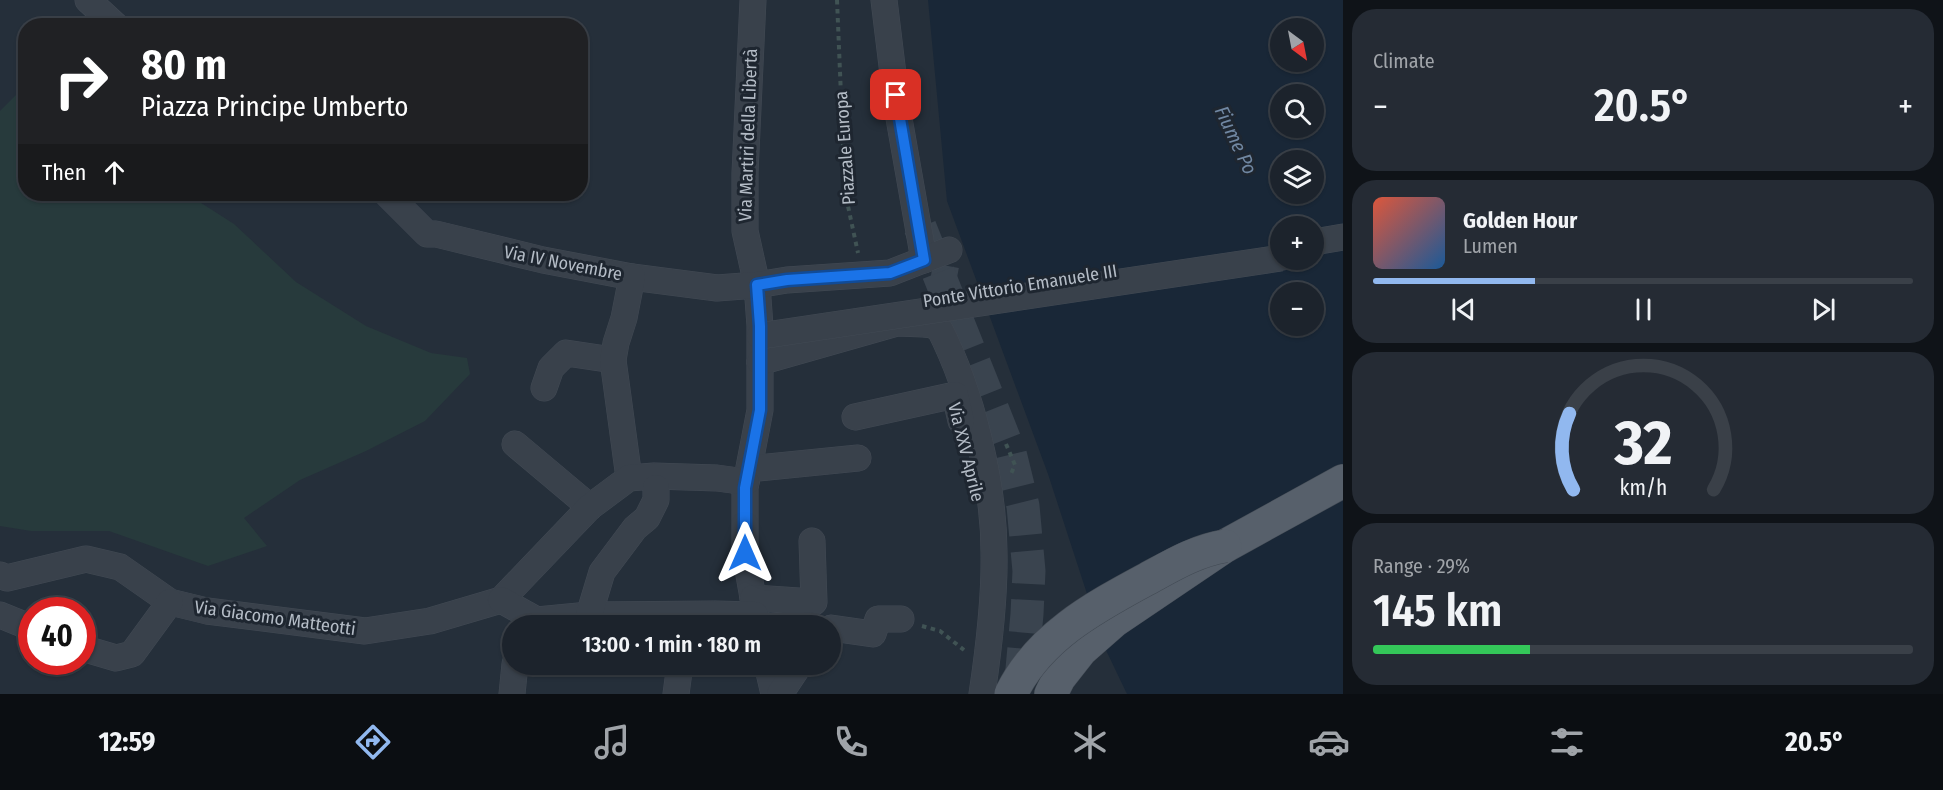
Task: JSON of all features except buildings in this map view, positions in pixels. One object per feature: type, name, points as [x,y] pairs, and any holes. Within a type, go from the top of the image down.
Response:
[{"type":"main road","points":[[1055,686],[1081,650],[1114,621],[1225,546],[1343,481]]},
{"type":"main road","points":[[1011,694],[1017,681],[1037,655],[1065,629],[1090,611],[1204,549],[1225,546]]},
{"type":"street","points":[[88,0],[107,18]]},
{"type":"street","name":"Via Martiri della Libertà","points":[[753,0],[745,173],[745,231],[757,285],[760,331],[760,410],[748,476],[745,553],[755,613]]},
{"type":"street","points":[[884,0],[897,107],[924,260]]},
{"type":"street","name":"Via IV Novembre","points":[[394,201],[427,234],[436,234],[543,260],[632,277],[717,288],[863,275]]},
{"type":"street","points":[[1324,240],[1343,237]]},
{"type":"street","name":"Ponte Vittorio Emanuele III","points":[[760,331],[790,321],[1270,249]]},
{"type":"street","points":[[1324,252],[1343,249]]},
{"type":"street","points":[[863,275],[890,273],[949,250]]},
{"type":"street","name":"Ponte Vittorio Emanuele III","points":[[760,331],[1270,260]]},
{"type":"street","points":[[632,277],[613,360],[629,478],[748,476],[858,458]]},
{"type":"street","name":"Via XXV Aprile","points":[[760,362],[897,323],[924,324],[940,330],[963,388],[982,453],[989,494],[994,551],[990,638],[982,694]]},
{"type":"street","points":[[544,388],[551,368],[566,352],[613,360]]},
{"type":"street","name":"Via XXV Aprile","points":[[855,417],[955,395],[993,571]]},
{"type":"street","points":[[514,444],[590,507]]},
{"type":"street","name":"Via Giacomo Matteotti","points":[[0,575],[7,578],[86,560],[120,567],[170,602],[207,611],[364,631],[430,621],[515,613],[590,507],[629,478]]},
{"type":"street","points":[[589,615],[602,572],[635,528],[647,518],[656,500],[656,488]]},
{"type":"street","points":[[811,615],[812,541]]},
{"type":"street","name":"Via Giacomo Matteotti","points":[[96,652],[116,658],[132,654],[170,602]]},
{"type":"street","points":[[736,615],[755,613],[771,615]]},
{"type":"street","points":[[0,615],[18,622]]},
{"type":"street","points":[[841,629],[873,634],[878,619],[901,619]]},
{"type":"street","points":[[512,694],[514,675]]},
{"type":"street","points":[[676,694],[679,675]]},
{"type":"street","points":[[770,675],[774,694]]},
{"type":"street","points":[[780,694],[793,675]]},
{"type":"path","name":"Piazzale Europa","points":[[837,0],[845,192],[863,275]]},
{"type":"shaded area","points":[[18,93],[18,201],[198,201],[234,224],[296,282],[366,326],[431,353],[467,358],[470,374],[425,421],[366,451],[300,480],[244,518],[267,546],[208,566],[109,531],[31,531],[0,526],[0,111]]},
{"type":"water","name":"Fiume Po","points":[[928,0],[1343,0],[1343,694],[1127,694],[1104,646],[1048,474],[947,201]]},
{"type":"tunnel","points":[[920,227],[1010,453],[1023,506],[1029,571],[1020,691]]},
{"type":"tunnel","points":[[940,330],[939,303],[949,250]]},
{"type":"route","points":[[745,553],[745,488],[760,410],[760,326],[757,285],[787,280],[890,273],[924,260],[896,95]]}]
